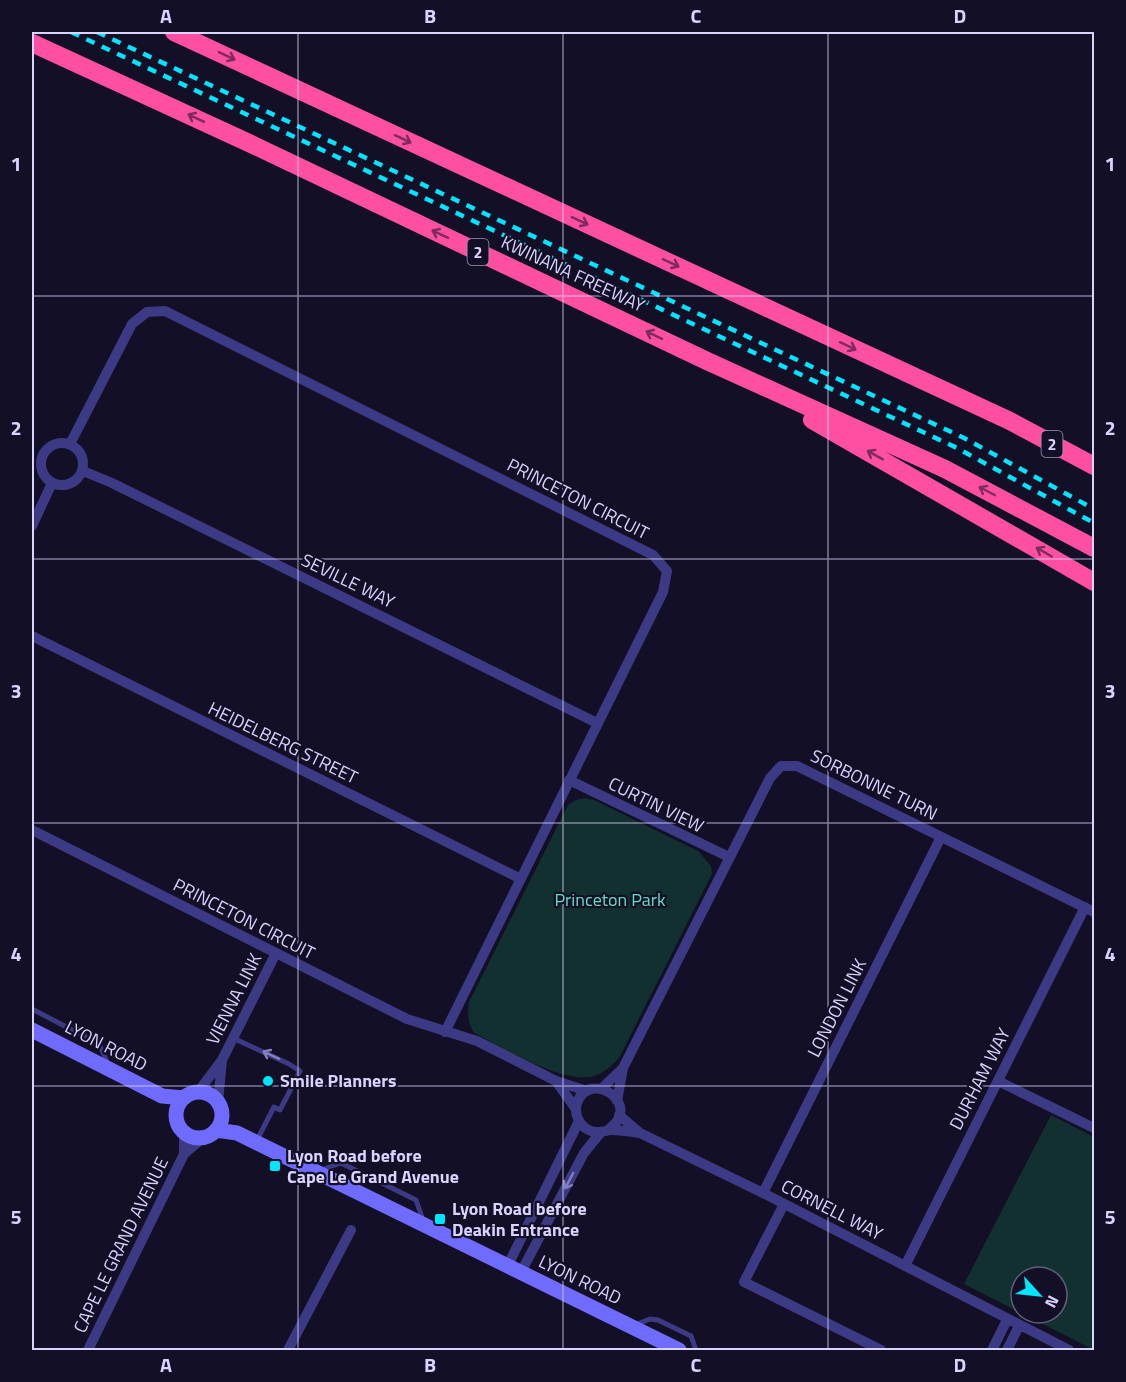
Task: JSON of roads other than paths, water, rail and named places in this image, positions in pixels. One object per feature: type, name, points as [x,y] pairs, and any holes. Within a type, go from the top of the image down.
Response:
[{"type":"highway","name":"2","points":[[174,32],[1010,422],[1095,459]]},
{"type":"highway","name":"KWINANA FREEWAY","points":[[32,43],[249,143],[707,361],[945,469],[1095,548]]},
{"type":"highway","name":"2","points":[[707,361],[1095,582]]},
{"type":"highway","name":"2","points":[[1010,422],[1095,466]]},
{"type":"street","name":"PRINCETON CIRCUIT","points":[[70,444],[132,324],[147,312],[165,311],[653,555],[667,571],[663,592],[445,1032]]},
{"type":"street","points":[[58,443],[70,444],[78,449],[84,459],[82,471],[76,481],[64,486],[52,483],[44,477],[37,454],[58,443]]},
{"type":"street","name":"SEVILLE WAY","points":[[82,471],[112,483],[597,723]]},
{"type":"street","points":[[32,526],[52,483]]},
{"type":"street","name":"HEIDELBERG STREET","points":[[32,636],[521,879]]},
{"type":"street","name":"SORBONNE TURN","points":[[617,1101],[623,1068],[770,778],[781,766],[797,766],[1090,910]]},
{"type":"street","name":"CURTIN VIEW","points":[[569,780],[729,857]]},
{"type":"street","name":"PRINCETON CIRCUIT","points":[[32,831],[407,1019],[477,1041],[556,1081],[587,1091]]},
{"type":"street","name":"LONDON LINK","points":[[763,1193],[941,837]]},
{"type":"street","name":"DURHAM WAY","points":[[905,1266],[998,1081],[1090,910]]},
{"type":"street","name":"VIENNA LINK","points":[[191,1095],[222,1060],[276,953]]},
{"type":"street","name":"LYON ROAD","points":[[32,1030],[162,1096],[191,1095]]},
{"type":"street","name":"VIENNA LINK","points":[[215,1122],[222,1060]]},
{"type":"street","name":"SORBONNE TURN","points":[[601,1089],[623,1068]]},
{"type":"street","name":"PRINCETON CIRCUIT","points":[[556,1081],[576,1109]]},
{"type":"street","points":[[998,1081],[1095,1128]]},
{"type":"street","points":[[514,1269],[584,1153],[615,1123],[619,1115],[617,1101],[612,1094],[601,1089],[587,1091],[579,1099],[576,1109],[579,1121],[588,1130],[605,1131]]},
{"type":"street","points":[[162,1096],[180,1126],[190,1136],[215,1122],[212,1096],[191,1095],[177,1111],[180,1126]]},
{"type":"street","name":"CORNELL WAY","points":[[619,1115],[640,1133],[763,1193],[1069,1350]]},
{"type":"street","points":[[514,1269],[579,1121]]},
{"type":"street","name":"LYON ROAD","points":[[215,1122],[679,1350]]},
{"type":"street","name":"CAPE LE GRAND AVENUE","points":[[87,1350],[184,1154],[215,1122]]},
{"type":"street","name":"CAPE LE GRAND AVENUE","points":[[180,1126],[184,1154]]},
{"type":"street","name":"CORNELL WAY","points":[[605,1131],[640,1133]]},
{"type":"street","points":[[784,1204],[744,1281],[882,1350]]},
{"type":"street","points":[[288,1350],[351,1230]]},
{"type":"street","points":[[992,1350],[1007,1320]]},
{"type":"street","points":[[1007,1350],[1019,1326]]},
{"type":"lane","points":[[32,1009],[99,1044],[110,1070]]},
{"type":"lane","points":[[233,1038],[300,1071],[280,1110],[274,1107],[257,1142]]},
{"type":"lane","points":[[631,1327],[650,1319],[658,1320],[691,1336],[696,1350]]},
{"type":"railway","points":[[71,32],[957,448],[1094,523]]},
{"type":"railway","points":[[97,32],[964,438],[1094,509]]},
{"type":"place","name":"Smile Planners","points":[[268,1081]]},
{"type":"place","name":"Lyon Road before Cape Le Grand Avenue","points":[[275,1166]]},
{"type":"place","name":"Lyon Road before Deakin Entrance","points":[[440,1219]]},
{"type":"park label","name":"Princeton Park","points":[[610,900]]}]
